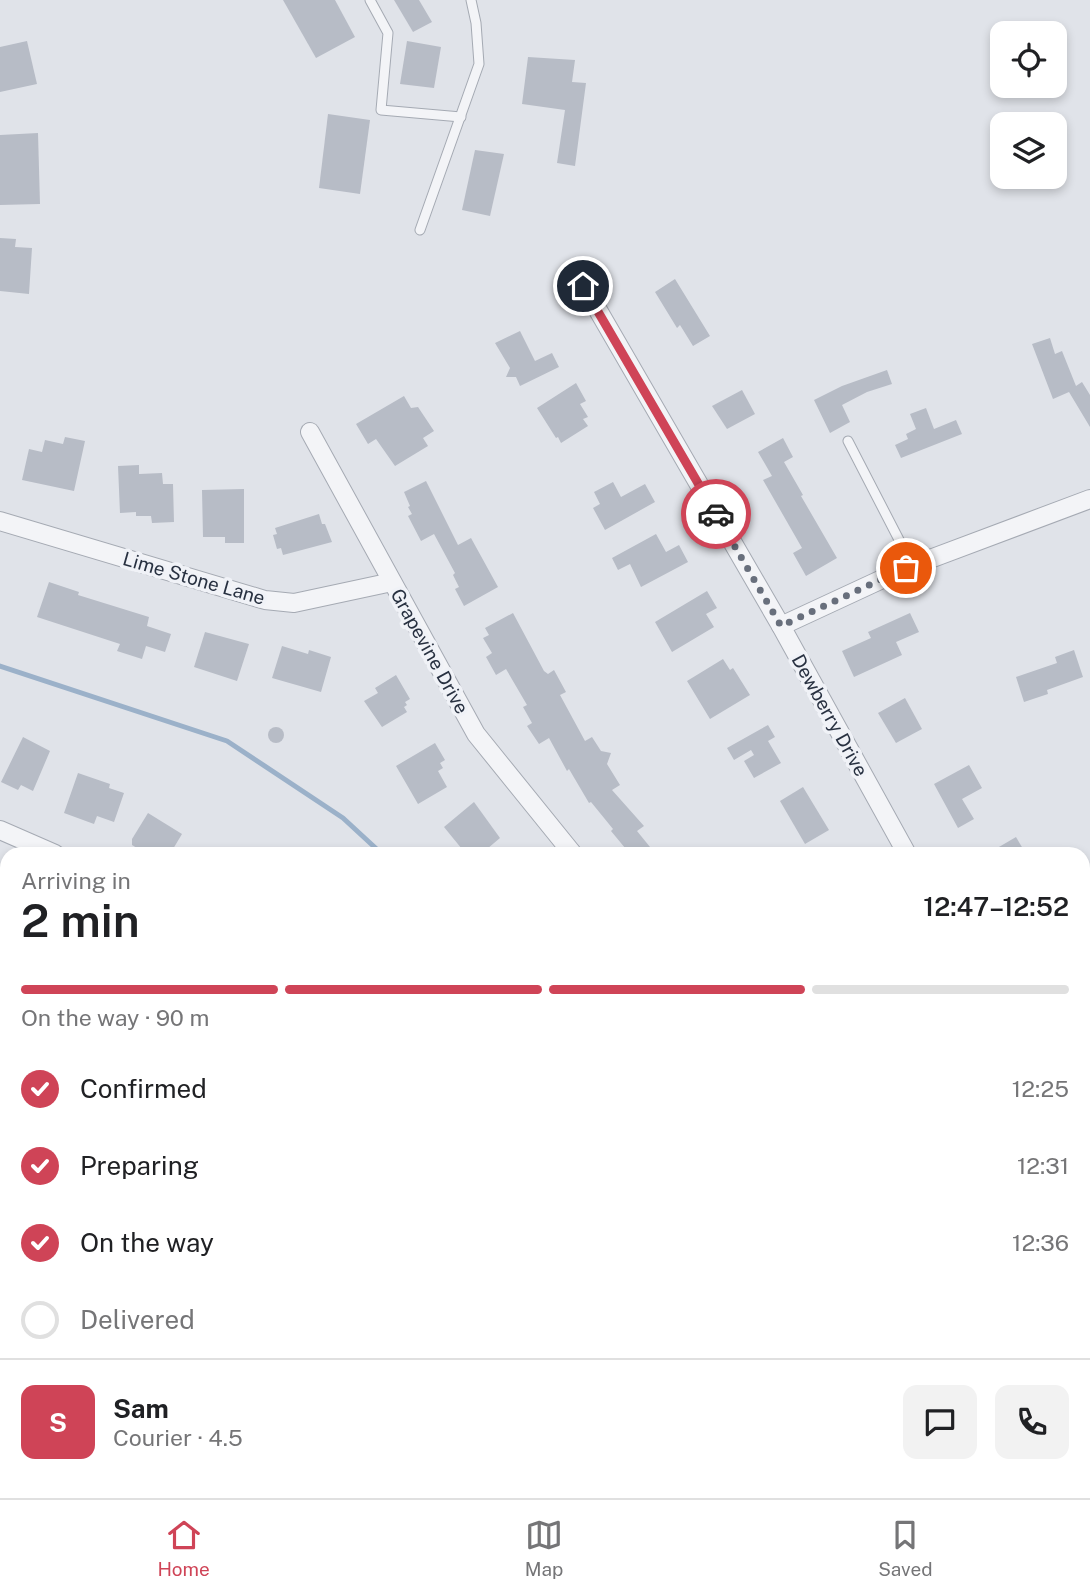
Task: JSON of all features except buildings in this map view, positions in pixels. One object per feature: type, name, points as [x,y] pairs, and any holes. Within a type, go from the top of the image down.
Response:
[{"type":"street","name":"Dewberry Drive","points":[[583,286],[781,626],[903,847]]},
{"type":"street","name":"Grapevine Drive","points":[[310,432],[476,734],[567,847]]},
{"type":"street","points":[[781,626],[912,565],[1090,499]]},
{"type":"street","name":"Lime Stone Lane","points":[[0,521],[265,600],[294,603],[392,582]]},
{"type":"street","points":[[0,830],[39,847]]},
{"type":"lane","points":[[370,0],[388,33],[382,110],[461,117]]},
{"type":"lane","points":[[420,230],[479,64],[476,23],[471,0]]},
{"type":"lane","points":[[848,441],[912,565]]},
{"type":"waterway","points":[[0,666],[227,741],[343,818],[374,847]]},
{"type":"way so far","points":[[716,514],[781,626],[906,568]]},
{"type":"route","points":[[583,286],[716,514]]}]
